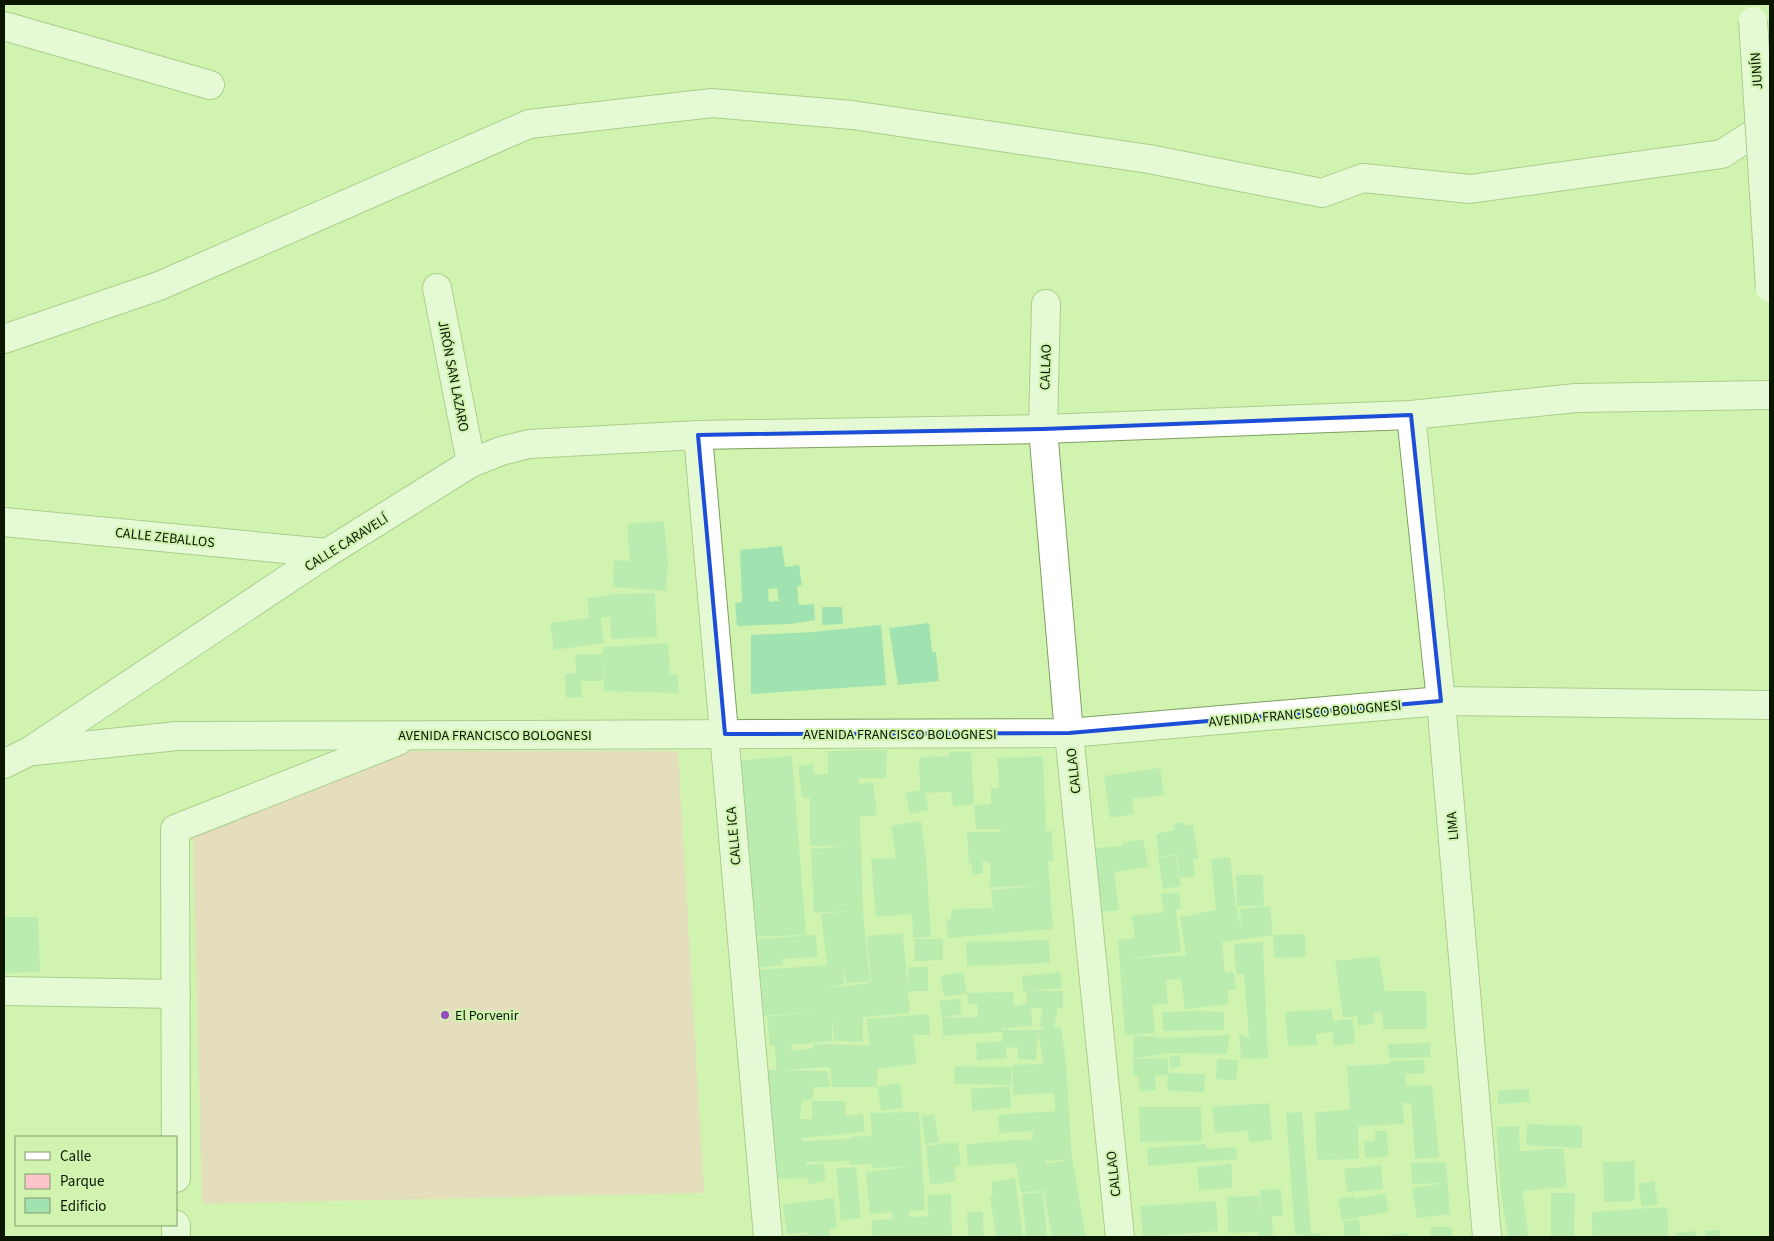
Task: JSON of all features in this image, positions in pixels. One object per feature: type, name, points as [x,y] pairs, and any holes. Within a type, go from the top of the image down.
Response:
[{"type":"street","name":"JUNÍN","points":[[1753,12],[1770,288]]},
{"type":"street","points":[[4,26],[210,85]]},
{"type":"street","points":[[4,339],[159,286],[529,124],[712,103],[852,115],[1149,159],[1322,193],[1363,178],[1470,188],[1722,154],[1770,123]]},
{"type":"street","name":"JIRÓN SAN LAZARO","points":[[437,288],[471,463]]},
{"type":"street","name":"CALLAO","points":[[1046,304],[1043,429],[1069,733],[1120,1237]]},
{"type":"street","name":"CALLE CARAVELÍ","points":[[30,751],[327,553],[471,463],[501,451],[529,444],[698,435],[1043,429],[1411,416],[1576,398],[1770,395]]},
{"type":"street","name":"LIMA","points":[[1411,416],[1441,701],[1487,1237]]},
{"type":"street","name":"CALLE ICA","points":[[698,435],[768,1237]]},
{"type":"street","name":"CALLE ZEBALLOS","points":[[4,522],[327,553]]},
{"type":"street","name":"AVENIDA FRANCISCO BOLOGNESI","points":[[30,751],[177,736],[1069,733],[1441,701],[1770,705]]},
{"type":"street","points":[[176,1136],[175,829],[413,735]]},
{"type":"street","points":[[4,764],[30,751]]},
{"type":"street","points":[[4,991],[176,994]]},
{"type":"street","points":[[746,1237],[768,1237]]},
{"type":"highlighted area","points":[[1411,415],[1441,701],[1069,733],[725,734],[698,435],[1043,429]]},
{"type":"green space","name":"El Porvenir","points":[[413,751],[678,751],[704,1193],[202,1204],[193,837]]},
{"type":"building","points":[[664,521],[668,563],[666,591],[613,587],[614,560],[630,561],[627,524]]},
{"type":"building","points":[[782,546],[785,567],[799,565],[802,585],[797,586],[799,605],[814,604],[815,620],[791,624],[737,626],[735,603],[742,602],[740,550]],"holes":[[[777,588],[779,601],[769,602],[768,589]]]},
{"type":"building","points":[[655,593],[657,637],[611,639],[610,617],[601,617],[604,643],[554,650],[550,623],[589,618],[587,598],[609,596],[609,594]]},
{"type":"building","points":[[822,607],[842,607],[843,624],[822,625]]},
{"type":"building","points":[[929,623],[932,652],[936,652],[939,681],[898,685],[889,628]]},
{"type":"building","points":[[881,625],[886,685],[751,694],[751,635],[813,632]]},
{"type":"building","points":[[668,643],[670,674],[678,675],[678,693],[604,691],[603,647]]},
{"type":"building","points":[[575,654],[603,654],[603,681],[581,681],[582,697],[566,698],[565,674],[576,673]]},
{"type":"building","points":[[887,750],[886,778],[859,778],[859,784],[873,782],[877,815],[860,817],[863,910],[870,982],[846,983],[843,964],[844,984],[828,988],[871,983],[867,936],[903,933],[908,989],[908,967],[928,967],[928,991],[908,991],[910,1013],[863,1017],[863,1042],[834,1041],[832,1019],[832,1041],[791,1045],[791,1051],[813,1048],[813,1044],[870,1045],[866,1019],[929,1014],[930,1035],[913,1035],[917,1064],[877,1069],[877,1087],[832,1087],[830,1067],[780,1070],[827,1071],[830,1087],[813,1087],[813,1099],[802,1101],[800,1119],[812,1119],[812,1101],[845,1101],[845,1116],[863,1114],[865,1132],[802,1138],[802,1141],[872,1136],[870,1113],[919,1112],[925,1210],[909,1211],[910,1217],[932,1216],[928,1215],[927,1195],[951,1194],[952,1237],[873,1237],[871,1220],[893,1219],[892,1212],[870,1214],[866,1172],[914,1166],[873,1168],[872,1164],[850,1165],[850,1161],[806,1162],[806,1165],[823,1163],[826,1181],[809,1184],[808,1178],[774,1179],[763,1070],[776,1070],[775,1046],[770,1046],[767,1017],[820,1011],[763,1016],[758,970],[827,965],[821,914],[851,911],[814,913],[811,849],[851,846],[810,846],[810,798],[802,798],[798,766],[813,764],[814,774],[828,774],[828,751]]},
{"type":"building","points":[[971,751],[974,805],[953,806],[951,792],[925,793],[929,810],[910,814],[905,793],[920,790],[919,757],[949,756],[949,752]]},
{"type":"building","points":[[792,756],[806,935],[749,937],[732,761]]},
{"type":"building","points":[[1043,756],[1046,831],[1052,831],[1053,861],[1048,861],[1053,929],[948,938],[946,919],[951,919],[951,909],[993,908],[991,890],[1040,886],[990,887],[990,862],[982,862],[983,873],[973,875],[971,863],[969,863],[967,832],[1001,832],[1001,829],[976,829],[974,805],[991,804],[991,788],[999,788],[997,758]]},
{"type":"building","points":[[1160,768],[1164,795],[1132,799],[1134,814],[1110,818],[1104,776]]},
{"type":"building","points":[[921,821],[926,856],[931,937],[913,938],[912,914],[876,917],[871,859],[896,858],[891,826]]},
{"type":"building","points":[[1184,822],[1185,826],[1193,824],[1198,859],[1193,859],[1195,876],[1180,878],[1177,854],[1159,857],[1156,834],[1175,830],[1174,824]]},
{"type":"building","points":[[1143,839],[1149,867],[1114,872],[1119,910],[1101,912],[1093,848],[1123,846],[1122,843]]},
{"type":"building","points":[[1176,855],[1181,886],[1163,889],[1158,858]]},
{"type":"building","points":[[1230,857],[1236,907],[1242,931],[1240,909],[1270,906],[1273,935],[1222,942],[1225,973],[1234,972],[1236,990],[1227,990],[1229,1004],[1185,1009],[1181,979],[1166,980],[1168,1004],[1153,1005],[1155,1033],[1125,1035],[1118,940],[1135,938],[1132,916],[1164,912],[1161,894],[1179,892],[1181,909],[1176,910],[1181,952],[1126,959],[1186,955],[1180,917],[1216,910],[1211,859]]},
{"type":"building","points":[[1236,875],[1263,875],[1264,906],[1237,906]]},
{"type":"building","points":[[4,917],[38,917],[40,972],[4,973]]},
{"type":"building","points":[[1305,934],[1306,957],[1274,958],[1273,935]]},
{"type":"building","points":[[816,935],[818,957],[782,959],[783,965],[757,968],[753,939]]},
{"type":"building","points":[[914,939],[943,939],[943,960],[915,961]]},
{"type":"building","points":[[1049,940],[1050,963],[967,966],[966,942]]},
{"type":"building","points":[[1263,942],[1268,1058],[1241,1059],[1239,1035],[1249,1038],[1244,974],[1236,975],[1234,944]]},
{"type":"building","points":[[1379,956],[1385,991],[1426,991],[1427,1029],[1383,1029],[1382,1012],[1373,1013],[1375,1023],[1358,1026],[1357,1016],[1343,1018],[1335,961]]},
{"type":"building","points":[[963,972],[967,993],[944,997],[940,976]]},
{"type":"building","points":[[1060,972],[1062,988],[1029,991],[1063,991],[1063,1008],[1058,1008],[1054,1028],[1061,1027],[1066,1063],[1072,1159],[1086,1237],[1052,1237],[1044,1191],[1021,1192],[1016,1163],[968,1166],[966,1144],[1033,1139],[1033,1131],[999,1133],[998,1115],[1055,1111],[1054,1093],[1013,1095],[1012,1065],[1043,1064],[1038,1030],[1036,1060],[1018,1059],[1018,1047],[1006,1048],[1007,1058],[977,1060],[976,1043],[1003,1041],[1003,1032],[943,1036],[942,1018],[978,1017],[977,1004],[968,1004],[967,993],[1013,992],[1013,1007],[1027,1003],[1027,991],[1023,991],[1022,976]],"holes":[[[1031,1008],[1043,1008],[1039,1027],[1046,1029],[1000,1030],[1003,1029],[1003,1021],[1004,1029],[1033,1025]],[[1072,1159],[1046,1164],[1045,1161]]]},
{"type":"building","points":[[960,999],[962,1014],[942,1018],[939,1001]]},
{"type":"building","points":[[1332,1009],[1333,1021],[1353,1019],[1355,1043],[1334,1046],[1333,1032],[1316,1034],[1317,1045],[1288,1046],[1285,1012]]},
{"type":"building","points":[[1162,1012],[1224,1012],[1224,1030],[1163,1031]]},
{"type":"building","points":[[1134,1035],[1167,1038],[1230,1035],[1227,1054],[1168,1053],[1133,1059]]},
{"type":"building","points":[[1430,1043],[1430,1057],[1389,1058],[1388,1044]]},
{"type":"building","points":[[1179,1055],[1181,1066],[1170,1068],[1169,1057]]},
{"type":"building","points":[[1168,1058],[1168,1073],[1205,1074],[1204,1092],[1167,1091],[1168,1075],[1155,1076],[1156,1090],[1140,1091],[1138,1076],[1133,1075],[1133,1059]]},
{"type":"building","points":[[1217,1059],[1238,1060],[1236,1081],[1216,1079]]},
{"type":"building","points":[[1424,1060],[1425,1073],[1406,1074],[1406,1086],[1432,1085],[1439,1158],[1415,1159],[1411,1103],[1403,1103],[1404,1124],[1358,1126],[1359,1159],[1317,1160],[1315,1112],[1350,1110],[1347,1066],[1390,1064],[1390,1061]]},
{"type":"building","points":[[955,1066],[1011,1067],[1011,1085],[954,1084]]},
{"type":"building","points":[[900,1083],[903,1108],[881,1111],[877,1087]]},
{"type":"building","points":[[1010,1086],[1011,1108],[972,1111],[971,1089]]},
{"type":"building","points":[[1529,1089],[1530,1102],[1498,1104],[1498,1090]]},
{"type":"building","points":[[1269,1103],[1272,1140],[1249,1142],[1248,1131],[1215,1133],[1212,1107]]},
{"type":"building","points":[[1139,1107],[1201,1107],[1202,1141],[1140,1142]]},
{"type":"building","points":[[1302,1112],[1311,1234],[1295,1235],[1286,1113]]},
{"type":"building","points":[[934,1114],[939,1142],[926,1144],[921,1116]]},
{"type":"building","points":[[1527,1124],[1582,1126],[1582,1148],[1526,1145]]},
{"type":"building","points":[[1519,1126],[1520,1151],[1563,1148],[1567,1187],[1522,1191],[1529,1237],[1508,1237],[1501,1193],[1496,1127]]},
{"type":"building","points":[[1375,1131],[1387,1131],[1388,1157],[1365,1158],[1364,1141],[1375,1141]]},
{"type":"building","points":[[958,1142],[961,1166],[954,1167],[956,1181],[930,1185],[926,1146]]},
{"type":"building","points":[[1206,1144],[1206,1149],[1236,1147],[1237,1159],[1148,1166],[1147,1148]]},
{"type":"building","points":[[1635,1161],[1635,1201],[1604,1202],[1603,1162]]},
{"type":"building","points":[[1446,1162],[1450,1214],[1417,1218],[1412,1188],[1446,1183],[1412,1184],[1411,1163]]},
{"type":"building","points":[[1231,1164],[1233,1188],[1199,1190],[1197,1167]]},
{"type":"building","points":[[1381,1165],[1383,1189],[1347,1192],[1344,1169]]},
{"type":"building","points":[[856,1167],[861,1218],[841,1220],[836,1168]]},
{"type":"building","points":[[1015,1178],[1023,1237],[996,1237],[990,1196],[993,1196],[991,1182]]},
{"type":"building","points":[[1654,1181],[1658,1204],[1642,1207],[1638,1184]]},
{"type":"building","points":[[1281,1189],[1283,1216],[1272,1216],[1273,1237],[1259,1237],[1258,1232],[1228,1233],[1227,1197],[1259,1196],[1261,1218],[1260,1190]]},
{"type":"building","points":[[1043,1192],[1047,1237],[1026,1237],[1022,1194]]},
{"type":"building","points":[[1385,1193],[1389,1212],[1342,1220],[1338,1199],[1354,1196],[1355,1199]]},
{"type":"building","points":[[1551,1193],[1575,1193],[1574,1237],[1551,1237]]},
{"type":"building","points":[[834,1198],[837,1228],[829,1229],[830,1237],[787,1237],[809,1234],[809,1232],[787,1234],[783,1204]]},
{"type":"building","points":[[1216,1201],[1218,1231],[1143,1237],[1140,1206]]},
{"type":"building","points":[[1667,1207],[1669,1237],[1593,1237],[1591,1212]]},
{"type":"building","points":[[967,1212],[983,1212],[984,1237],[968,1237]]},
{"type":"building","points":[[1359,1219],[1361,1235],[1345,1237],[1343,1221]]},
{"type":"building","points":[[1431,1227],[1452,1227],[1452,1237],[1430,1237]]},
{"type":"building","points":[[1720,1230],[1721,1237],[1706,1237],[1705,1231]]},
{"type":"building","points":[[1696,1231],[1697,1237],[1676,1237],[1676,1233]]},
{"type":"building","points":[[1321,1233],[1321,1237],[1298,1237],[1298,1236]]},
{"type":"building","points":[[1408,1233],[1408,1237],[1389,1237],[1389,1235]]},
{"type":"building","points":[[1199,1235],[1199,1237],[1181,1237],[1181,1236]]},
{"type":"place","name":"El Porvenir","points":[[445,1015]]}]
